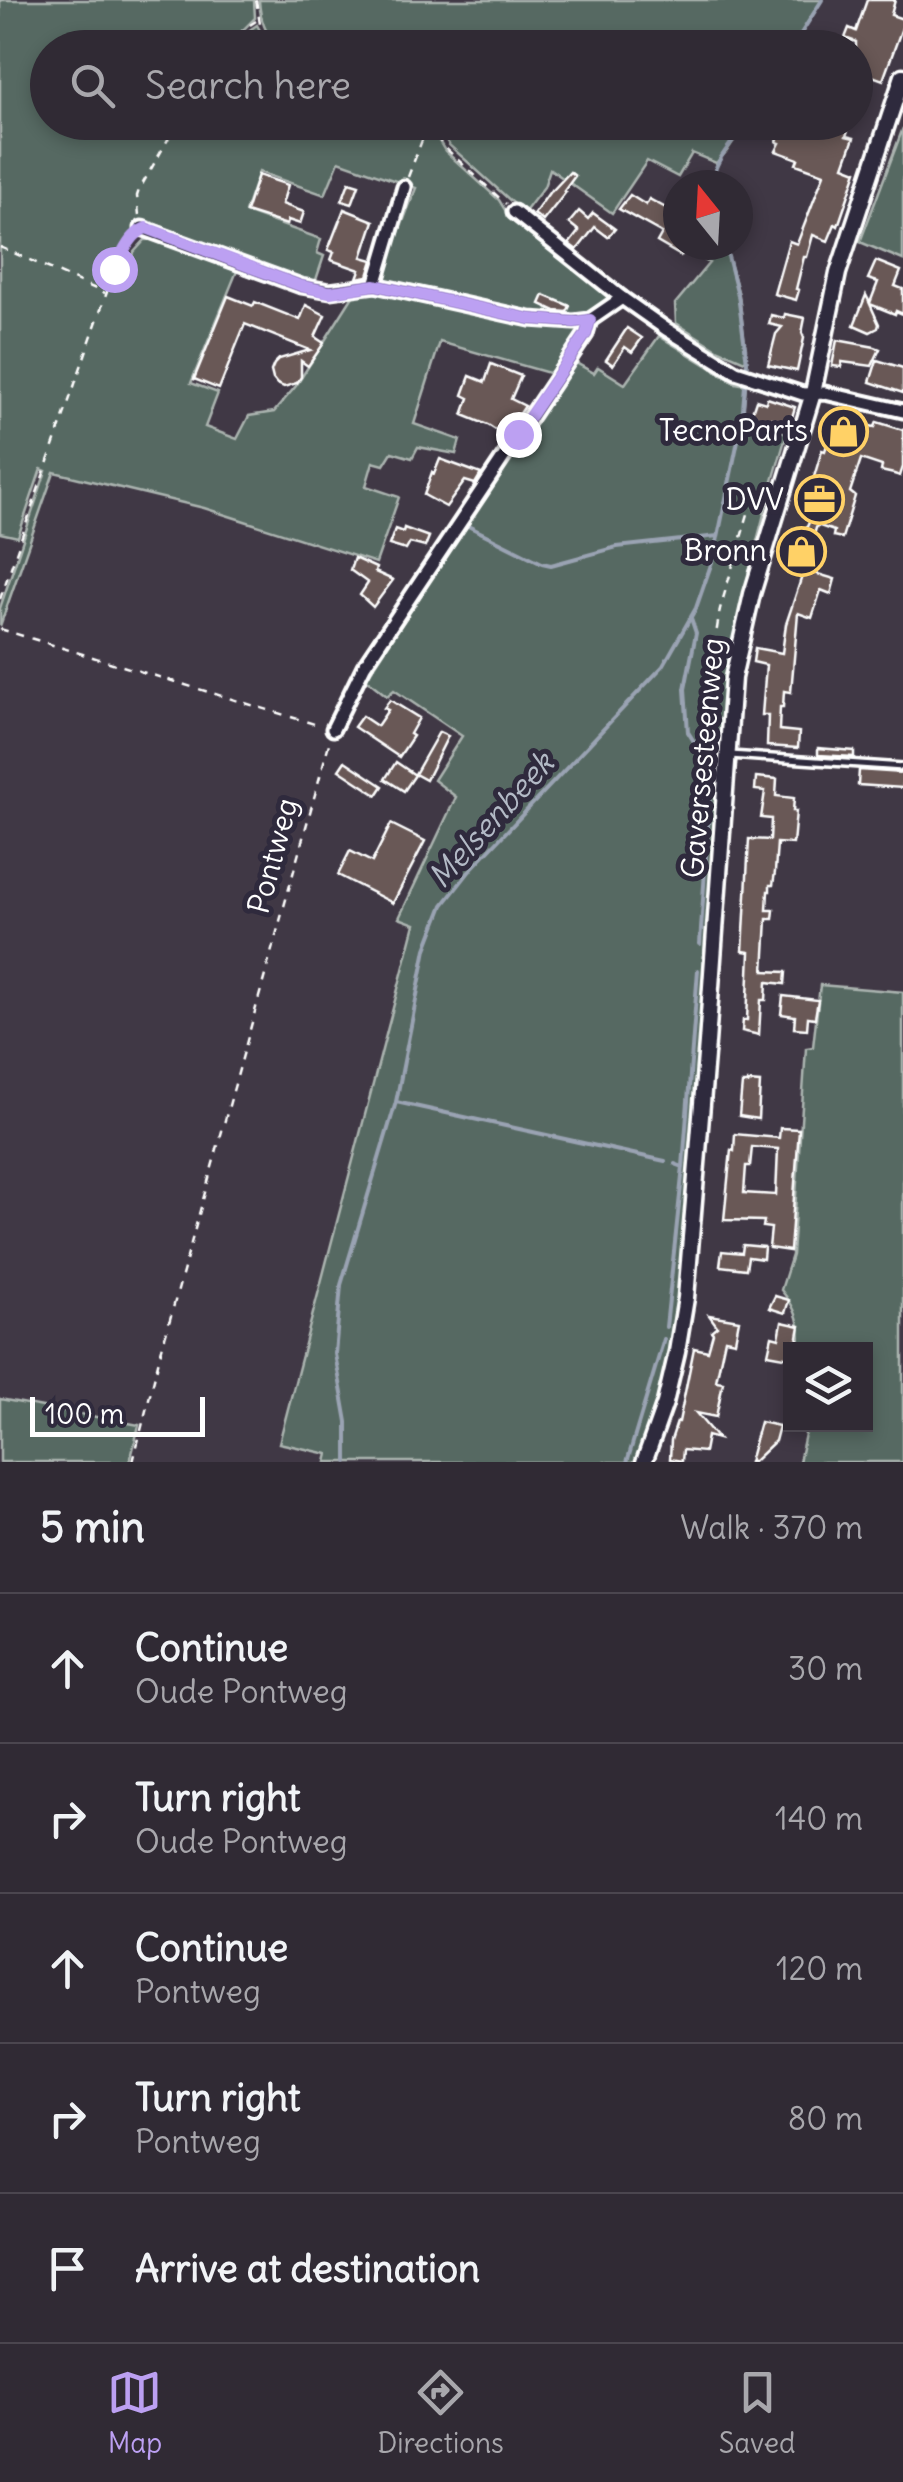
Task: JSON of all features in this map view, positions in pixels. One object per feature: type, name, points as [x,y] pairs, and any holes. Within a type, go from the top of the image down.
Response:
[{"type":"street","name":"Gaversesteenweg","points":[[644,1462],[664,1404],[686,1298],[729,724],[740,640],[813,393],[838,272],[903,76]]},
{"type":"street","points":[[375,285],[404,188]]},
{"type":"street","points":[[514,212],[622,298],[736,372],[803,394],[825,393],[903,410]]},
{"type":"street","points":[[142,228],[301,286],[330,292],[375,285],[530,319],[574,322],[590,320],[622,298]]},
{"type":"street","points":[[333,730],[364,666],[586,334],[590,320]]},
{"type":"lane","points":[[727,754],[903,766]]},
{"type":"path","points":[[256,0],[262,30]]},
{"type":"path","points":[[243,30],[258,20]]},
{"type":"path","points":[[0,599],[114,269],[126,246],[142,228],[139,190],[168,140]]},
{"type":"path","points":[[404,188],[422,140]]},
{"type":"path","points":[[439,140],[514,212]]},
{"type":"path","points":[[0,247],[106,294]]},
{"type":"path","points":[[729,724],[714,718],[708,708],[720,609],[748,514],[757,505],[780,502]]},
{"type":"path","points":[[0,629],[333,730]]},
{"type":"path","name":"Pontweg","points":[[133,1462],[333,730]]},
{"type":"green space","points":[[0,0],[254,0],[255,18],[243,30],[30,30],[30,140],[438,140],[445,151],[499,200],[508,215],[609,291],[607,303],[586,317],[545,317],[384,282],[384,271],[416,188],[339,161],[325,195],[259,172],[245,212],[321,239],[317,253],[324,256],[315,283],[153,223],[132,236],[121,258],[132,261],[134,252],[145,240],[156,239],[237,271],[191,383],[218,393],[205,427],[237,439],[249,416],[274,412],[296,386],[355,293],[375,291],[534,326],[583,329],[556,375],[440,342],[414,424],[460,440],[456,454],[418,447],[412,458],[392,452],[384,465],[373,462],[366,486],[399,497],[376,563],[204,508],[54,472],[0,626],[0,608],[46,471],[41,469],[18,537],[0,533]]},
{"type":"green space","points":[[259,0],[822,0],[803,30],[266,30]]},
{"type":"green space","points":[[903,128],[903,260],[860,242]]},
{"type":"green space","points":[[446,140],[734,140],[716,163],[692,153],[682,170],[664,170],[647,161],[612,213],[550,169],[544,187],[524,213]]},
{"type":"green space","points":[[704,260],[729,260],[739,295],[747,362],[676,323],[675,304],[709,263]]},
{"type":"green space","points":[[659,336],[736,383],[746,385],[742,421],[750,419],[750,423],[787,433],[754,553],[727,675],[704,1038],[676,1332],[661,1397],[637,1462],[326,1462],[328,1454],[279,1443],[415,924],[399,918],[456,797],[434,780],[462,736],[394,690],[387,696],[366,679],[576,363],[594,373],[598,367],[625,384]]},
{"type":"green space","points":[[820,985],[903,992],[903,1462],[799,1462],[806,1432],[873,1432],[873,1342],[799,1342],[797,1318],[781,1290],[792,1255],[806,1048],[813,1047]]},
{"type":"green space","points":[[0,1399],[139,1425],[130,1462],[0,1462]]},
{"type":"building","points":[[867,0],[895,0],[891,15],[903,19],[903,25],[883,80],[873,76],[873,30],[856,30]]},
{"type":"building","points":[[853,140],[844,166],[857,171],[838,226],[835,224],[828,241],[813,235],[804,257],[796,300],[774,294],[789,241],[797,244],[824,174],[796,164],[798,159],[776,151],[780,143],[777,142]]},
{"type":"building","points":[[570,172],[575,176],[543,221],[534,214]]},
{"type":"building","points":[[258,175],[288,185],[282,204],[304,212],[300,224],[288,220],[287,225],[246,212]]},
{"type":"building","points":[[349,182],[359,185],[352,204],[342,201]]},
{"type":"building","points":[[630,195],[646,205],[649,199],[663,206],[663,246],[657,242],[662,233],[619,209]]},
{"type":"building","points":[[344,209],[374,221],[362,257],[373,260],[368,276],[357,278],[360,270],[331,260],[334,252],[328,250]]},
{"type":"building","points":[[579,211],[588,219],[593,213],[615,229],[608,237],[595,227],[577,250],[569,244],[579,231],[569,223]]},
{"type":"building","points":[[876,261],[901,271],[895,286],[903,289],[903,314],[870,304],[879,324],[870,332],[854,325],[866,295],[870,303],[878,282],[868,279]]},
{"type":"building","points":[[544,295],[570,306],[567,312],[540,304]]},
{"type":"building","points":[[228,296],[300,320],[306,305],[325,315],[315,337],[324,343],[308,366],[301,361],[297,383],[284,387],[277,384],[271,371],[279,359],[310,350],[245,324],[219,389],[194,379]]},
{"type":"building","points":[[785,314],[805,318],[797,371],[768,365],[776,334],[782,327],[769,324],[771,315],[784,318]]},
{"type":"building","points":[[627,328],[642,338],[632,352],[625,347],[613,365],[606,360]]},
{"type":"building","points":[[837,340],[880,349],[872,366],[842,362],[841,367],[832,366]]},
{"type":"building","points":[[877,360],[903,368],[903,393],[870,382]]},
{"type":"building","points":[[491,364],[521,376],[511,399],[525,406],[505,436],[463,415],[469,398],[463,395],[470,376],[485,382]]},
{"type":"building","points":[[767,398],[795,407],[790,424],[772,418],[770,424],[750,418],[756,400],[766,403]]},
{"type":"building","points":[[835,419],[875,427],[877,422],[903,430],[903,467],[900,476],[881,471],[882,466],[861,459],[842,538],[817,525],[810,547],[815,548],[811,560],[786,552],[793,529],[804,533],[812,516],[815,505],[809,503],[817,478],[814,477]]},
{"type":"building","points":[[440,459],[481,474],[475,484],[465,481],[446,507],[424,495]]},
{"type":"building","points":[[404,528],[429,537],[425,547],[410,543],[406,550],[389,545],[395,529],[403,532]]},
{"type":"building","points":[[354,558],[393,580],[373,607],[360,595],[368,583],[350,570]]},
{"type":"building","points":[[804,570],[835,579],[831,594],[821,590],[812,618],[798,613],[791,692],[784,691],[779,730],[799,732],[798,748],[767,746],[768,715],[762,715],[766,665],[753,662],[755,648],[782,653],[786,624]]},
{"type":"building","points":[[390,700],[419,718],[399,757],[354,727],[362,716],[377,726]]},
{"type":"building","points":[[439,732],[448,736],[426,780],[415,774]]},
{"type":"building","points":[[818,748],[854,751],[854,757],[818,755]]},
{"type":"building","points":[[345,761],[383,786],[377,795],[339,770]]},
{"type":"building","points":[[396,762],[415,775],[404,791],[385,779]]},
{"type":"building","points":[[859,770],[903,773],[903,788],[858,785]]},
{"type":"building","points":[[756,777],[777,779],[776,796],[794,798],[796,811],[793,844],[777,843],[773,885],[768,891],[767,910],[774,910],[773,919],[767,919],[764,971],[786,972],[785,984],[767,982],[766,1000],[761,1000],[759,1035],[742,1031],[743,1020],[747,1020],[750,952],[743,951],[749,839],[770,840],[771,819],[761,818],[765,791],[755,790]]},
{"type":"building","points":[[391,824],[425,841],[393,903],[338,875],[350,851],[372,862]]},
{"type":"building","points":[[783,996],[818,1000],[815,1018],[808,1017],[807,1029],[794,1028],[795,1016],[781,1014]]},
{"type":"building","points":[[760,1083],[758,1119],[739,1116],[742,1084]]},
{"type":"building","points":[[780,1128],[799,1129],[790,1251],[769,1248],[771,1228],[763,1227],[764,1221],[724,1220],[735,1134],[779,1138]],"holes":[[[752,1147],[778,1149],[776,1195],[744,1193]]]},
{"type":"building","points":[[743,1245],[764,1247],[763,1259],[748,1257],[746,1269],[720,1266],[722,1251],[742,1253]]},
{"type":"building","points":[[775,1296],[789,1300],[785,1313],[769,1308]]},
{"type":"building","points":[[709,1315],[739,1320],[735,1341],[725,1339],[716,1381],[723,1382],[716,1417],[696,1413],[718,1439],[707,1436],[704,1452],[683,1450],[682,1461],[670,1459],[671,1440],[679,1422],[694,1348],[708,1351],[711,1331],[717,1326]]},
{"type":"building","points":[[782,1322],[800,1326],[797,1342],[783,1342],[783,1357],[768,1354],[772,1336],[779,1338]]},
{"type":"building","points":[[760,1422],[779,1426],[775,1441],[749,1462]]},
{"type":"waterway","name":"Melsenbeek","points":[[803,30],[822,0]]},
{"type":"waterway","name":"Melsenbeek","points":[[715,170],[733,140]]},
{"type":"waterway","name":"Melsenbeek","points":[[347,1462],[347,1422],[335,1354],[341,1285],[396,1102],[426,949],[443,905],[472,868],[663,666],[696,608],[714,556],[742,421],[747,362],[729,260]]},
{"type":"waterway","points":[[470,527],[551,565],[617,547],[718,536]]},
{"type":"waterway","points":[[691,618],[696,633],[685,689],[688,732],[698,748]]},
{"type":"waterway","points":[[700,944],[713,754],[706,749]]},
{"type":"waterway","points":[[683,1167],[698,970]]},
{"type":"waterway","points":[[396,1102],[665,1161]]},
{"type":"waterway","points":[[666,1327],[683,1167],[675,1164]]},
{"type":"waterway","points":[[627,1462],[664,1339]]},
{"type":"place","name":"TecnoParts","points":[[843,431]]},
{"type":"place","name":"DVV","points":[[819,500]]},
{"type":"place","name":"Bronn","points":[[802,551]]},
{"type":"route","points":[[114,269],[132,238],[146,228],[301,286],[330,292],[375,285],[530,319],[590,320],[586,334],[518,434]]}]
